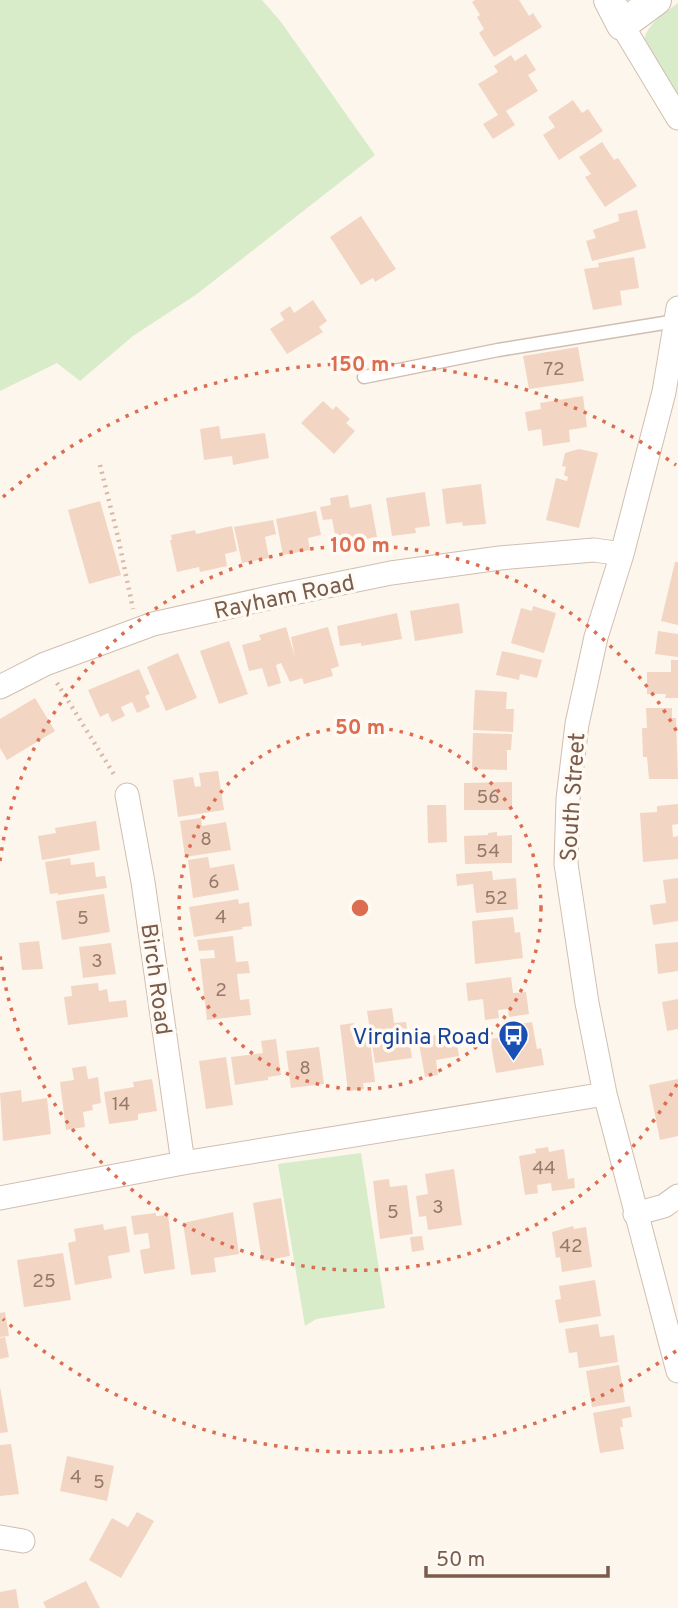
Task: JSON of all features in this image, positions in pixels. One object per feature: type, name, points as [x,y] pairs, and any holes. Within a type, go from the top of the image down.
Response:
[{"type":"street","points":[[656,0],[616,13],[678,118]]},
{"type":"street","name":"South Street","points":[[677,314],[664,392],[622,554],[596,636],[577,724],[568,799],[566,864],[587,1003],[605,1094],[678,1371]]},
{"type":"street","name":"Rayham Road","points":[[0,687],[45,664],[153,624],[278,596],[391,573],[500,558],[594,550],[622,554]]},
{"type":"street","name":"Birch Road","points":[[127,795],[143,882],[183,1163]]},
{"type":"street","points":[[0,1198],[183,1163],[605,1094]]},
{"type":"street","points":[[635,1214],[664,1206],[678,1196]]},
{"type":"street","points":[[0,1537],[23,1541]]},
{"type":"lane","points":[[364,377],[677,314]]},
{"type":"path","points":[[100,465],[138,630]]},
{"type":"path","points":[[45,664],[127,795]]},
{"type":"green space","points":[[0,0],[262,0],[281,22],[375,155],[197,294],[133,336],[80,381],[57,363],[0,391]]},
{"type":"green space","points":[[678,3],[678,102],[644,40],[653,23]]},
{"type":"green space","points":[[361,1153],[385,1308],[316,1319],[305,1326],[278,1164]]},
{"type":"building","points":[[519,0],[529,16],[533,13],[542,27],[494,57],[479,33],[484,29],[472,2]]},
{"type":"building","points":[[526,54],[536,70],[528,75],[538,91],[506,111],[515,125],[493,139],[483,124],[498,115],[478,84],[498,72],[494,66],[511,55],[515,61]]},
{"type":"building","points":[[573,100],[582,113],[588,109],[603,131],[559,160],[543,135],[555,127],[548,117]]},
{"type":"building","points":[[602,142],[614,160],[618,158],[637,186],[605,207],[585,177],[591,174],[579,157]]},
{"type":"building","points":[[637,210],[646,248],[592,261],[586,241],[596,238],[593,230],[619,221],[618,214]]},
{"type":"building","points":[[361,216],[396,269],[375,282],[373,278],[361,285],[330,237]]},
{"type":"building","points":[[634,257],[639,288],[620,291],[622,305],[593,310],[584,269],[599,267],[598,263]]},
{"type":"building","points":[[313,300],[327,321],[319,327],[323,332],[287,354],[270,329],[284,320],[280,313],[290,306],[294,313]]},
{"type":"building","points":[[578,347],[584,381],[529,389],[523,356]]},
{"type":"building","points":[[583,396],[587,427],[569,430],[570,442],[543,446],[541,429],[528,431],[525,412],[541,409],[540,403]]},
{"type":"building","points":[[323,401],[333,410],[336,406],[350,419],[346,423],[355,431],[334,454],[301,423]]},
{"type":"building","points":[[219,426],[221,439],[265,433],[269,458],[233,465],[232,456],[204,460],[200,429]]},
{"type":"building","points":[[579,449],[598,453],[579,528],[546,520],[556,478],[567,481],[568,477],[564,475],[566,467],[562,466],[565,453]]},
{"type":"building","points":[[481,484],[486,524],[446,524],[442,489]]},
{"type":"building","points":[[425,492],[430,526],[415,528],[416,533],[392,536],[386,498]]},
{"type":"building","points":[[348,495],[350,508],[371,504],[377,537],[337,545],[332,519],[323,520],[320,507],[331,505],[330,498]]},
{"type":"building","points":[[100,501],[121,575],[89,584],[68,510]]},
{"type":"building","points":[[316,511],[321,535],[308,538],[310,550],[283,555],[276,519]]},
{"type":"building","points":[[273,520],[276,534],[265,537],[269,558],[242,563],[234,527]]},
{"type":"building","points":[[232,526],[237,551],[225,554],[227,566],[200,572],[199,567],[177,572],[171,535],[195,530],[196,534]]},
{"type":"building","points":[[675,562],[678,562],[678,625],[661,621]]},
{"type":"building","points":[[459,603],[463,633],[415,641],[410,611]]},
{"type":"building","points":[[533,606],[556,613],[544,653],[511,643],[521,608],[532,611]]},
{"type":"building","points":[[397,613],[402,639],[361,646],[361,643],[340,646],[337,626]]},
{"type":"building","points":[[286,627],[295,657],[291,637],[328,627],[339,666],[331,669],[333,676],[304,684],[302,678],[290,682],[281,663],[276,665],[281,683],[268,687],[262,668],[249,671],[242,645],[261,640],[259,635]]},
{"type":"building","points":[[658,631],[678,634],[678,657],[655,654]]},
{"type":"building","points":[[229,641],[248,694],[219,704],[200,651]]},
{"type":"building","points":[[502,651],[542,660],[537,678],[520,674],[519,680],[496,675]]},
{"type":"building","points":[[178,653],[197,698],[166,711],[147,667]]},
{"type":"building","points":[[671,660],[678,660],[678,698],[665,698],[666,694],[647,694],[647,672],[671,672]]},
{"type":"building","points":[[139,669],[150,694],[145,696],[150,707],[137,713],[132,702],[121,707],[125,716],[112,722],[108,713],[100,717],[88,690]]},
{"type":"building","points":[[475,690],[507,692],[506,709],[514,709],[513,732],[473,730]]},
{"type":"building","points":[[35,698],[55,731],[7,760],[0,748],[0,719]]},
{"type":"building","points":[[646,708],[672,708],[672,718],[676,718],[678,779],[649,779],[647,757],[643,757],[642,728],[647,728]]},
{"type":"building","points":[[473,733],[512,734],[511,750],[507,750],[507,770],[472,769]]},
{"type":"building","points":[[218,771],[224,810],[178,817],[173,780],[193,777],[195,787],[201,786],[199,773]]},
{"type":"building","points":[[512,782],[512,810],[464,810],[464,783]]},
{"type":"building","points":[[678,804],[678,824],[672,825],[673,837],[678,836],[678,859],[643,862],[640,813],[657,812],[657,806]]},
{"type":"building","points":[[427,805],[446,805],[447,842],[428,843]]},
{"type":"building","points":[[201,818],[202,826],[226,822],[231,850],[185,857],[180,821]]},
{"type":"building","points":[[96,821],[100,850],[42,860],[38,836],[56,833],[55,828]]},
{"type":"building","points":[[497,832],[497,836],[512,835],[512,863],[465,864],[464,836]]},
{"type":"building","points":[[208,857],[210,868],[234,864],[239,890],[193,898],[188,860]]},
{"type":"building","points":[[70,858],[71,865],[94,862],[96,877],[105,876],[107,888],[50,894],[45,862]]},
{"type":"building","points":[[492,871],[493,880],[516,878],[518,909],[476,913],[473,884],[457,886],[456,874]]},
{"type":"building","points":[[678,878],[678,921],[653,925],[650,905],[666,903],[663,880]]},
{"type":"building","points":[[104,894],[110,932],[62,940],[56,901]]},
{"type":"building","points":[[238,899],[239,904],[249,902],[252,926],[194,937],[189,907]]},
{"type":"building","points":[[513,917],[515,933],[520,932],[523,958],[475,964],[472,921]]},
{"type":"building","points":[[233,936],[236,962],[248,961],[250,973],[237,974],[240,1000],[249,999],[251,1015],[207,1020],[200,959],[215,958],[214,950],[199,951],[197,940]]},
{"type":"building","points":[[39,941],[43,969],[22,970],[19,943]]},
{"type":"building","points":[[678,942],[678,971],[658,974],[655,944]]},
{"type":"building","points":[[111,943],[116,974],[83,978],[79,947]]},
{"type":"building","points":[[511,977],[513,993],[526,992],[529,1014],[509,1017],[508,1009],[498,1010],[499,1018],[485,1020],[483,999],[468,1001],[466,983]]},
{"type":"building","points":[[98,983],[99,991],[107,989],[109,1002],[126,1000],[128,1017],[68,1025],[64,997],[72,996],[71,986]]},
{"type":"building","points":[[678,999],[678,1029],[667,1031],[662,1002]]},
{"type":"building","points":[[392,1008],[394,1023],[406,1022],[412,1058],[375,1063],[367,1011]]},
{"type":"building","points":[[532,1022],[537,1049],[541,1048],[544,1065],[496,1073],[490,1039],[510,1036],[508,1026]]},
{"type":"building","points":[[354,1023],[355,1034],[369,1032],[375,1082],[363,1083],[364,1089],[348,1091],[340,1025]]},
{"type":"building","points":[[455,1032],[459,1056],[436,1060],[438,1075],[425,1077],[418,1038]]},
{"type":"building","points":[[276,1039],[281,1075],[268,1077],[268,1080],[235,1085],[231,1057],[263,1053],[261,1041]]},
{"type":"building","points":[[319,1047],[324,1084],[291,1088],[286,1051]]},
{"type":"building","points":[[226,1057],[233,1105],[206,1109],[199,1061]]},
{"type":"building","points":[[86,1066],[88,1079],[98,1077],[101,1103],[92,1105],[93,1110],[83,1112],[85,1127],[66,1130],[60,1082],[74,1080],[72,1068]]},
{"type":"building","points":[[152,1079],[157,1111],[138,1114],[138,1120],[109,1124],[104,1092],[134,1087],[133,1082]]},
{"type":"building","points":[[678,1079],[678,1136],[660,1140],[649,1085]]},
{"type":"building","points":[[21,1090],[22,1102],[47,1098],[51,1134],[3,1141],[0,1093]]},
{"type":"building","points":[[548,1147],[549,1152],[564,1149],[568,1179],[574,1178],[575,1188],[552,1191],[551,1183],[537,1185],[538,1193],[525,1195],[519,1156],[536,1153],[535,1149]]},
{"type":"building","points":[[454,1169],[462,1225],[428,1230],[426,1216],[419,1217],[416,1196],[428,1194],[425,1174]]},
{"type":"building","points":[[389,1179],[390,1187],[407,1185],[413,1234],[380,1239],[373,1181]]},
{"type":"building","points":[[281,1198],[290,1256],[262,1261],[253,1203]]},
{"type":"building","points":[[233,1212],[239,1254],[214,1258],[216,1272],[191,1275],[183,1223]]},
{"type":"building","points":[[156,1213],[156,1216],[168,1215],[175,1269],[144,1274],[140,1250],[150,1248],[148,1233],[134,1235],[131,1216]]},
{"type":"building","points":[[103,1224],[104,1230],[126,1226],[130,1252],[108,1256],[112,1278],[75,1285],[68,1243],[76,1241],[74,1229]]},
{"type":"building","points":[[573,1226],[574,1229],[586,1227],[592,1267],[562,1272],[560,1257],[556,1258],[552,1232]]},
{"type":"building","points":[[422,1236],[424,1250],[412,1252],[410,1237]]},
{"type":"building","points":[[63,1253],[71,1300],[24,1307],[17,1260]]},
{"type":"building","points":[[595,1280],[601,1316],[559,1323],[555,1300],[561,1299],[559,1286]]},
{"type":"building","points":[[5,1312],[9,1336],[0,1337],[0,1313]]},
{"type":"building","points":[[598,1324],[600,1337],[614,1335],[618,1362],[579,1368],[577,1352],[569,1353],[565,1329]]},
{"type":"building","points":[[5,1337],[9,1357],[0,1359],[0,1338]]},
{"type":"building","points":[[619,1365],[625,1402],[592,1407],[586,1371]]},
{"type":"building","points":[[0,1387],[8,1432],[0,1433]]},
{"type":"building","points":[[630,1406],[632,1417],[622,1419],[623,1427],[620,1427],[624,1449],[600,1453],[593,1413]]},
{"type":"building","points":[[11,1444],[19,1494],[0,1496],[0,1445]]},
{"type":"building","points":[[67,1456],[114,1466],[107,1501],[60,1491]]},
{"type":"building","points":[[137,1512],[154,1521],[121,1578],[89,1560],[112,1518],[128,1527]]},
{"type":"building","points":[[86,1581],[100,1608],[46,1608],[43,1602]]},
{"type":"building","points":[[16,1589],[19,1608],[0,1608],[0,1592]]},
{"type":"place","name":"Virginia Road","points":[[513,1063]]}]
